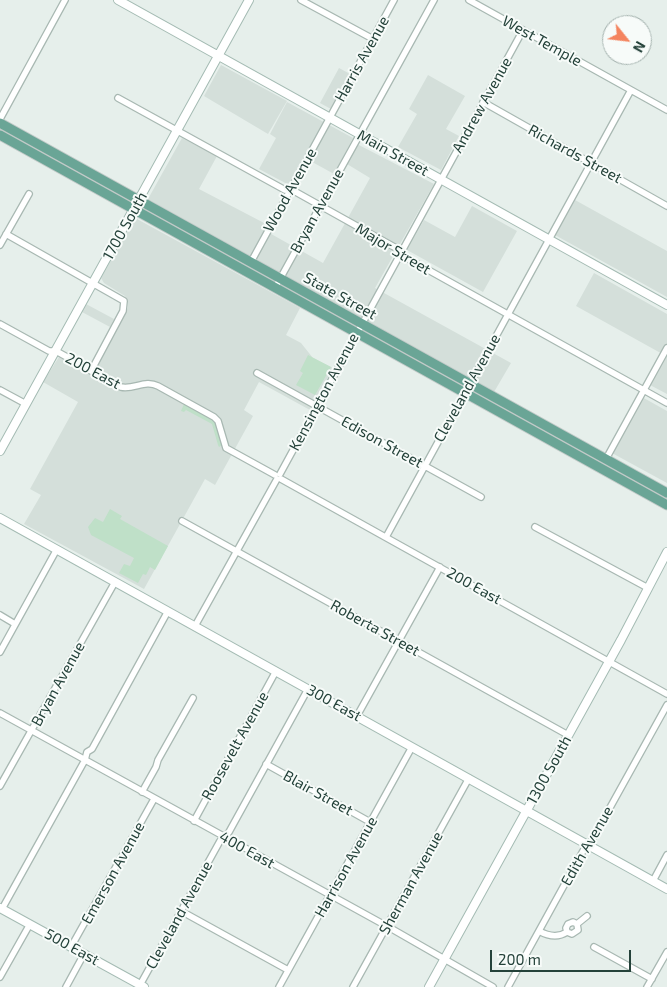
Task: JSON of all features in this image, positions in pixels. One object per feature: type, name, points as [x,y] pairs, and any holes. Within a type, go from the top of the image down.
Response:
[{"type":"main road","name":"State Street","points":[[0,121],[280,279],[667,493]]},
{"type":"main road","name":"State Street","points":[[0,135],[667,505]]},
{"type":"street","points":[[0,121],[65,0]]},
{"type":"street","name":"Main Street","points":[[118,0],[667,305]]},
{"type":"street","name":"1700 South","points":[[0,451],[249,0]]},
{"type":"street","points":[[301,0],[372,39]]},
{"type":"street","name":"Harris Avenue","points":[[330,118],[394,0]]},
{"type":"street","name":"Bryan Avenue","points":[[275,288],[434,0]]},
{"type":"street","name":"West Temple","points":[[469,0],[667,110]]},
{"type":"street","name":"Andrew Avenue","points":[[441,179],[523,30]]},
{"type":"street","name":"Cleveland Avenue","points":[[386,537],[631,90]]},
{"type":"street","name":"Major Street","points":[[118,98],[285,190],[294,192],[396,248],[404,257],[667,403]]},
{"type":"street","name":"Richards Street","points":[[483,102],[667,206]]},
{"type":"street","name":"Wood Avenue","points":[[251,262],[330,118]]},
{"type":"street","name":"Kensington Avenue","points":[[195,626],[441,179]]},
{"type":"street","points":[[0,245],[28,194]]},
{"type":"street","points":[[6,234],[124,300],[124,311],[91,371]]},
{"type":"street","name":"200 East","points":[[0,324],[49,351],[56,351],[121,387],[126,388],[149,382],[153,383],[214,417],[218,421],[226,448],[667,694]]},
{"type":"street","points":[[606,460],[667,348]]},
{"type":"street","name":"Edison Street","points":[[257,373],[481,497]]},
{"type":"street","points":[[0,390],[26,404]]},
{"type":"street","name":"300 East","points":[[0,518],[667,889]]},
{"type":"street","name":"Roberta Street","points":[[182,521],[568,735]]},
{"type":"street","points":[[535,527],[648,588]]},
{"type":"street","points":[[0,652],[57,549]]},
{"type":"street","name":"1300 South","points":[[429,987],[609,662],[667,552]]},
{"type":"street","points":[[357,716],[440,567]]},
{"type":"street","name":"Bryan Avenue","points":[[0,786],[115,582]]},
{"type":"street","points":[[1,908],[168,611]]},
{"type":"street","points":[[0,615],[16,624]]},
{"type":"street","name":"Roosevelt Avenue","points":[[194,820],[276,671]]},
{"type":"street","name":"Cleveland Avenue","points":[[140,986],[220,841],[230,830],[308,689]]},
{"type":"street","points":[[142,792],[194,698]]},
{"type":"street","name":"Edith Avenue","points":[[508,987],[667,705]]},
{"type":"street","name":"400 East","points":[[0,713],[387,926],[493,987]]},
{"type":"street","name":"Harrison Avenue","points":[[279,987],[412,747]]},
{"type":"street","name":"Blair Street","points":[[266,764],[370,822]]},
{"type":"street","name":"Sherman Avenue","points":[[353,987],[469,778]]},
{"type":"street","name":"Emerson Avenue","points":[[71,947],[154,798]]},
{"type":"street","points":[[652,881],[667,855]]},
{"type":"street","name":"500 East","points":[[1,908],[140,986]]},
{"type":"street","points":[[182,911],[288,970]]},
{"type":"street","points":[[539,931],[547,935],[558,936],[567,932],[576,933],[577,924],[587,916]]},
{"type":"street","points":[[0,977],[30,924]]},
{"type":"street","points":[[594,947],[652,979]]},
{"type":"street","points":[[647,987],[667,952]]},
{"type":"street","points":[[66,987],[84,954]]},
{"type":"shaded area","points":[[221,65],[287,101],[268,134],[204,96]]},
{"type":"shaded area","points":[[339,68],[350,74],[331,109],[320,103]]},
{"type":"shaded area","points":[[428,75],[465,96],[446,129],[459,136],[441,170],[398,147],[417,114],[409,109]]},
{"type":"shaded area","points":[[287,102],[353,138],[334,174],[305,158],[289,185],[259,169],[276,138],[270,134]]},
{"type":"shaded area","points":[[182,138],[217,156],[199,189],[266,224],[264,230],[323,263],[370,178],[347,164],[357,144],[434,184],[375,288],[511,363],[494,392],[148,199]]},
{"type":"shaded area","points":[[575,200],[667,251],[667,297],[555,235]]},
{"type":"shaded area","points":[[472,206],[517,231],[483,292],[407,250],[424,220],[455,237]]},
{"type":"shaded area","points":[[137,219],[300,308],[286,335],[301,343],[313,358],[333,368],[310,410],[259,382],[244,410],[253,416],[215,485],[205,479],[144,589],[24,524],[41,495],[30,489],[78,402],[43,382],[59,357],[92,374],[128,308],[125,296],[104,283],[101,278],[134,220]]},
{"type":"shaded area","points":[[594,273],[667,314],[667,394],[650,385],[666,356],[576,306]]},
{"type":"shaded area","points":[[86,304],[114,319],[110,327],[82,312]]},
{"type":"shaded area","points":[[642,397],[667,411],[667,483],[612,453]]},
{"type":"green space","points":[[308,355],[331,367],[315,395],[296,385],[303,373],[300,371]]},
{"type":"green space","points":[[184,404],[215,421],[222,445],[219,447],[218,445],[212,424],[186,410],[184,412],[181,411]]},
{"type":"green space","points":[[110,509],[122,516],[120,519],[168,546],[155,570],[150,567],[146,575],[143,574],[138,583],[119,573],[124,564],[130,566],[134,558],[91,535],[88,527],[95,518],[103,522]]}]
